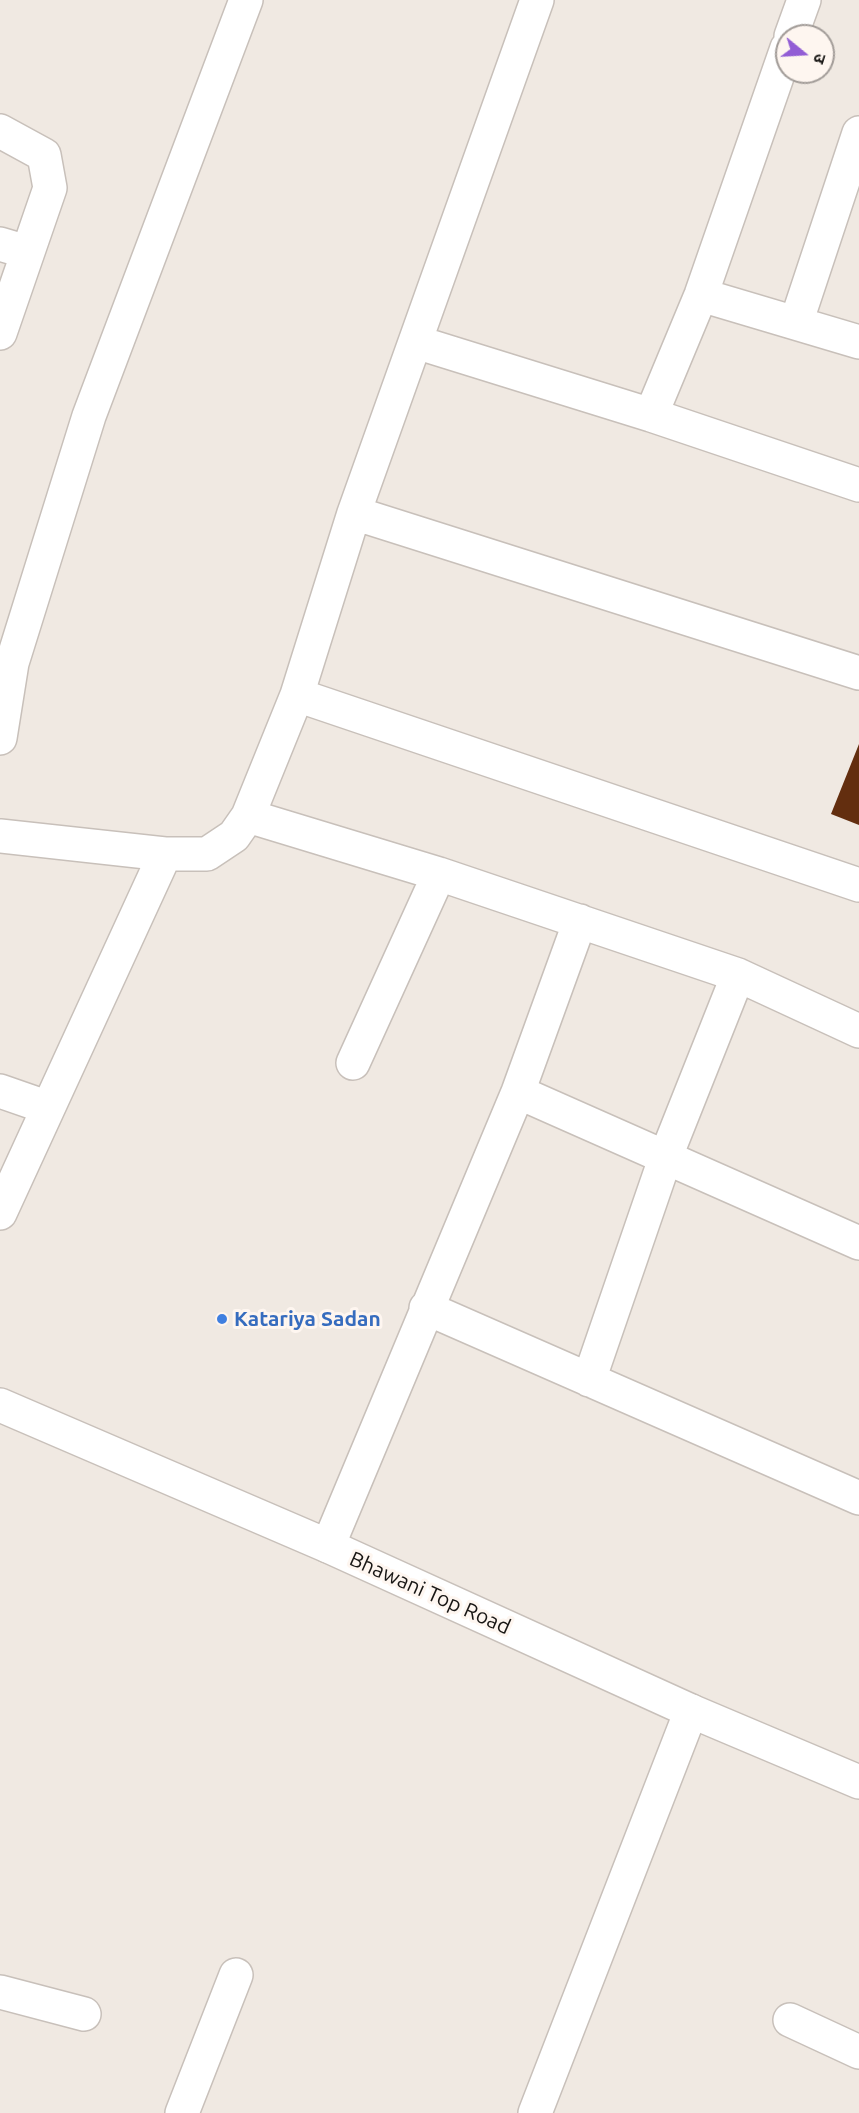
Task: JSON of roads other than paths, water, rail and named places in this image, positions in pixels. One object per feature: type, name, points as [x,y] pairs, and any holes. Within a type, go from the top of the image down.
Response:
[{"type":"street","points":[[0,738],[6,661],[89,416],[246,0]]},
{"type":"street","points":[[0,836],[165,854],[207,854],[234,836],[248,816],[297,695],[354,513],[537,0]]},
{"type":"street","points":[[795,24],[804,0]]},
{"type":"street","points":[[651,415],[701,295],[775,82]]},
{"type":"street","points":[[0,131],[44,155],[50,188],[14,248],[0,333]]},
{"type":"street","points":[[796,323],[859,133]]},
{"type":"street","points":[[701,295],[859,342]]},
{"type":"street","points":[[416,342],[651,415],[859,485]]},
{"type":"street","points":[[354,513],[859,673]]},
{"type":"street","points":[[297,695],[859,885]]},
{"type":"street","points":[[248,816],[439,874],[738,975],[859,1031]]},
{"type":"street","points":[[0,1213],[46,1107],[165,854]]},
{"type":"street","points":[[353,1063],[439,874]]},
{"type":"street","points":[[328,1546],[518,1092],[580,921]]},
{"type":"street","points":[[589,1380],[666,1156],[738,975]]},
{"type":"street","points":[[0,1091],[46,1107]]},
{"type":"street","points":[[518,1092],[859,1243]]},
{"type":"street","points":[[426,1308],[859,1498]]},
{"type":"street","name":"Bhawani Top Road","points":[[0,1405],[328,1546],[691,1711],[859,1782]]},
{"type":"street","points":[[535,2113],[691,1711]]},
{"type":"street","points":[[182,2113],[236,1975]]},
{"type":"street","points":[[0,1992],[84,2014]]},
{"type":"street","points":[[790,2020],[859,2052]]},
{"type":"place","name":"Katariya Sadan","points":[[222,1319]]}]
